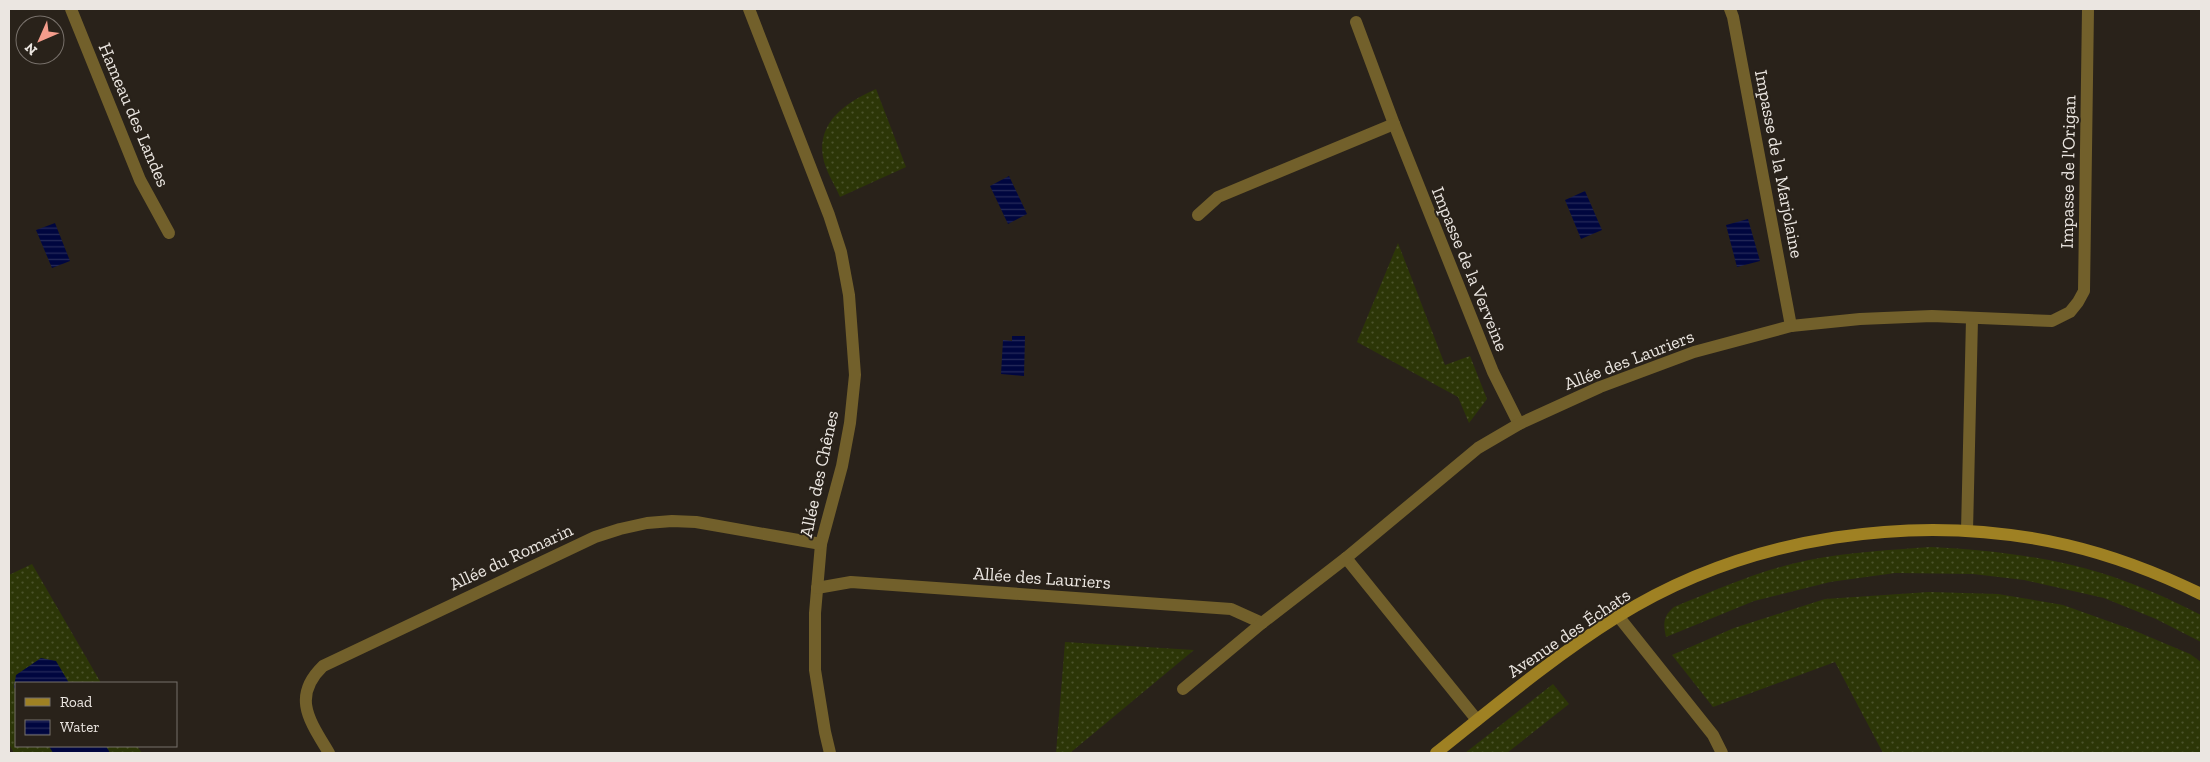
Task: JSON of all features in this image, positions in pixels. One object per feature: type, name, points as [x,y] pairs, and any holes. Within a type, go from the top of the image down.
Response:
[{"type":"street","name":"Hameau des Landes","points":[[71,9],[140,180],[169,233]]},
{"type":"street","name":"Allée des Chênes","points":[[749,9],[823,198],[841,252],[849,294],[855,375],[850,422],[842,466],[821,544],[815,613],[815,670],[824,732],[830,753]]},
{"type":"street","name":"Impasse de la Marjolaine","points":[[1730,9],[1735,26],[1791,326]]},
{"type":"street","name":"Impasse de l'Origan","points":[[2052,321],[2070,312],[2084,291],[2088,9]]},
{"type":"street","name":"Impasse de la Verveine","points":[[1356,22],[1394,124],[1493,372],[1519,424]]},
{"type":"street","points":[[1198,215],[1218,197],[1394,124]]},
{"type":"street","name":"Allée des Lauriers","points":[[1183,689],[1262,623],[1346,558],[1478,448],[1519,424],[1645,369],[1731,341],[1791,326],[1860,319],[1932,316],[2052,321]]},
{"type":"street","points":[[1967,531],[1972,319]]},
{"type":"street","name":"Allée du Romarin","points":[[329,753],[307,713],[305,699],[308,685],[323,666],[595,537],[647,523],[672,521],[720,525],[821,544]]},
{"type":"street","name":"Avenue des Échats","points":[[1436,753],[1549,664],[1618,616],[1699,576],[1741,561],[1797,545],[1853,535],[1910,530],[1967,531],[2017,536],[2075,547],[2116,558],[2156,573],[2201,594]]},
{"type":"street","points":[[1346,558],[1477,720]]},
{"type":"street","name":"Allée des Lauriers","points":[[817,588],[851,582],[1231,609],[1262,623]]},
{"type":"street","points":[[1618,616],[1713,735],[1722,753]]},
{"type":"green space","points":[[876,89],[906,167],[840,197],[824,162],[822,144],[825,133],[829,123],[836,114],[855,100]]},
{"type":"green space","points":[[1398,243],[1445,365],[1470,356],[1487,399],[1469,423],[1458,397],[1357,342]]},
{"type":"green space","points":[[1931,547],[1994,552],[2037,558],[2078,566],[2111,576],[2151,591],[2201,615],[2201,642],[2156,619],[2104,598],[2024,580],[1973,574],[1895,573],[1830,582],[1754,601],[1666,637],[1665,620],[1674,607],[1758,574],[1824,557]]},
{"type":"green space","points":[[32,564],[100,682],[15,682],[15,747],[138,747],[142,753],[14,753],[9,744],[9,575]]},
{"type":"green space","points":[[1929,592],[1998,594],[2063,605],[2133,630],[2190,654],[2201,662],[2201,753],[1883,753],[1835,662],[1713,707],[1672,655],[1734,628],[1825,599]]},
{"type":"green space","points":[[1065,642],[1194,650],[1070,753],[1056,753]]},
{"type":"green space","points":[[1553,684],[1569,704],[1507,753],[1465,753]]},
{"type":"water","points":[[1009,176],[1027,214],[1008,224],[990,186]]},
{"type":"water","points":[[1585,191],[1602,230],[1581,239],[1565,200]]},
{"type":"water","points":[[1748,219],[1760,261],[1737,267],[1726,225]]},
{"type":"water","points":[[55,223],[70,261],[52,268],[36,230]]},
{"type":"water","points":[[1012,336],[1025,336],[1024,376],[1001,374],[1003,340],[1012,341]]},
{"type":"water","points":[[41,658],[56,661],[68,682],[15,682],[15,689],[14,687],[16,675]]},
{"type":"water","points":[[50,747],[107,747],[110,753],[53,753]]}]
